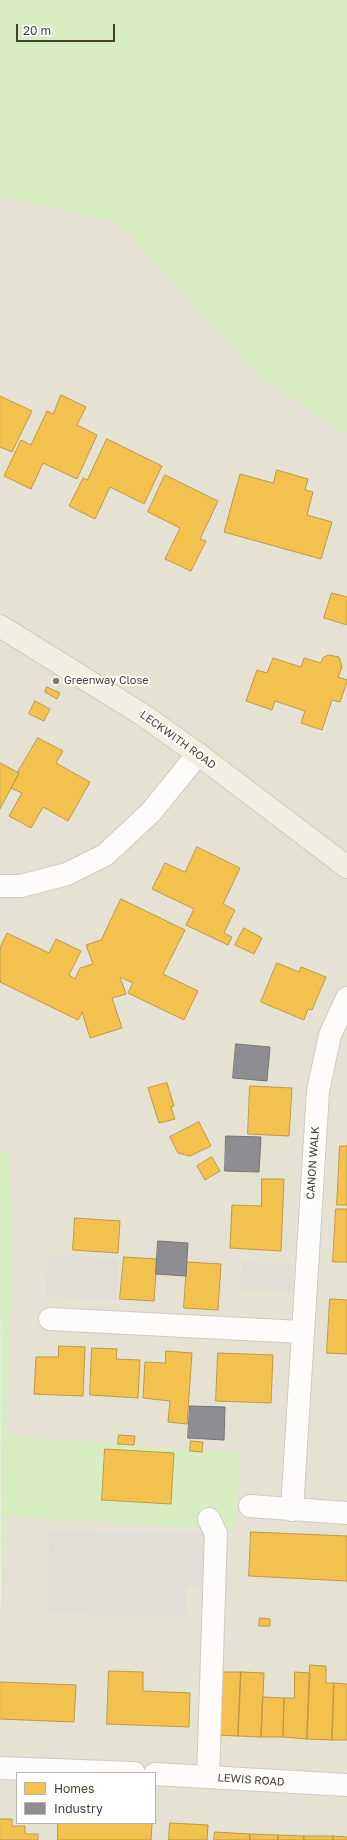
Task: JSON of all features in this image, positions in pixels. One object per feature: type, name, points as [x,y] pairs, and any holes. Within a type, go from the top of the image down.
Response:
[{"type":"main road","name":"LECKWITH ROAD","points":[[0,626],[143,715],[198,754],[347,867]]},
{"type":"street","points":[[0,886],[21,886],[67,874],[105,855],[151,812],[198,754]]},
{"type":"street","name":"CANON WALK","points":[[292,1510],[318,1091],[330,1035],[347,998]]},
{"type":"street","points":[[50,1319],[302,1332]]},
{"type":"street","points":[[250,1506],[347,1513]]},
{"type":"street","points":[[208,1777],[216,1534],[209,1518]]},
{"type":"street","points":[[0,1768],[107,1772]]},
{"type":"street","name":"LEWIS ROAD","points":[[156,1774],[347,1786]]},
{"type":"shaded area","points":[[0,195],[117,222],[261,377],[347,435],[347,1840],[0,1840],[0,1615],[6,1516],[9,1153],[0,1148]]},
{"type":"shaded area","points":[[48,1255],[118,1258],[116,1300],[46,1296]]},
{"type":"shaded area","points":[[242,1262],[294,1265],[293,1292],[240,1289]]},
{"type":"shaded area","points":[[49,1531],[216,1534],[215,1587],[186,1587],[185,1617],[47,1614]]},
{"type":"green space","points":[[0,0],[347,0],[347,435],[261,377],[117,222],[0,196]]},
{"type":"green space","points":[[0,1148],[9,1153],[12,1239],[7,1436],[241,1453],[235,1530],[6,1516],[1,1615]]},
{"type":"building: Homes","points":[[61,395],[86,407],[77,425],[97,435],[77,479],[43,463],[31,489],[4,476],[21,440],[31,445],[47,411],[53,414]]},
{"type":"building: Homes","points":[[0,396],[32,411],[12,452],[0,447]]},
{"type":"building: Homes","points":[[107,439],[162,466],[144,504],[110,487],[95,519],[69,506],[83,478],[87,480]]},
{"type":"building: Homes","points":[[277,470],[308,479],[305,490],[313,492],[307,515],[332,522],[321,559],[224,532],[240,474],[273,483]]},
{"type":"building: Homes","points":[[165,475],[218,501],[200,539],[206,541],[191,571],[165,559],[180,528],[148,512]]},
{"type":"building: Homes","points":[[332,593],[347,597],[347,625],[324,618]]},
{"type":"building: Homes","points":[[329,655],[339,657],[342,667],[338,677],[347,680],[347,682],[340,702],[332,700],[322,730],[301,723],[305,711],[275,701],[272,710],[246,701],[257,670],[267,673],[273,658],[301,667],[304,658],[321,663],[323,658]]},
{"type":"building: Homes","points":[[47,687],[60,693],[57,699],[45,692]]},
{"type":"building: Homes","points":[[35,701],[50,709],[44,721],[29,714]]},
{"type":"building: Homes","points":[[38,738],[63,751],[56,763],[90,782],[68,821],[43,807],[31,828],[9,816],[22,793],[11,788],[19,773],[18,772]]},
{"type":"building: Homes","points":[[0,763],[19,773],[0,809]]},
{"type":"building: Homes","points":[[197,847],[240,868],[223,904],[235,910],[224,933],[232,937],[228,945],[186,925],[194,909],[152,889],[165,863],[185,872]]},
{"type":"building: Homes","points":[[121,899],[185,930],[163,974],[198,991],[184,1020],[128,993],[133,983],[120,977],[126,994],[112,998],[122,1028],[90,1038],[82,1012],[78,1020],[0,982],[0,948],[7,933],[49,953],[56,939],[81,951],[69,975],[75,979],[80,968],[93,964],[86,945],[101,940]]},
{"type":"building: Homes","points":[[244,928],[262,938],[254,954],[235,945]]},
{"type":"building: Homes","points":[[277,963],[299,972],[301,967],[326,977],[312,1010],[308,1009],[304,1020],[261,1002]]},
{"type":"building: Homes","points":[[167,1083],[174,1106],[171,1107],[175,1119],[159,1123],[148,1088]]},
{"type":"building: Homes","points":[[250,1086],[292,1088],[289,1136],[248,1134]]},
{"type":"building: Homes","points":[[199,1122],[211,1146],[190,1156],[178,1153],[170,1137]]},
{"type":"building: Homes","points":[[340,1146],[347,1146],[347,1205],[337,1205]]},
{"type":"building: Homes","points":[[212,1157],[220,1171],[205,1180],[197,1166]]},
{"type":"building: Homes","points":[[262,1179],[284,1179],[281,1251],[230,1248],[232,1205],[261,1206]]},
{"type":"building: Homes","points":[[336,1209],[347,1209],[347,1262],[333,1262]]},
{"type":"building: Homes","points":[[75,1218],[120,1221],[118,1253],[73,1250]]},
{"type":"building: Homes","points":[[124,1257],[157,1259],[154,1301],[120,1299]]},
{"type":"building: Homes","points":[[187,1262],[221,1264],[218,1310],[184,1308]]},
{"type":"building: Homes","points":[[330,1299],[347,1300],[347,1354],[327,1353]]},
{"type":"building: Homes","points":[[59,1346],[85,1347],[83,1396],[34,1394],[36,1357],[58,1357]]},
{"type":"building: Homes","points":[[92,1348],[117,1349],[116,1359],[140,1360],[138,1398],[90,1395]]},
{"type":"building: Homes","points":[[166,1351],[192,1353],[187,1424],[168,1422],[170,1401],[143,1398],[145,1362],[165,1363]]},
{"type":"building: Homes","points":[[218,1353],[273,1355],[271,1403],[216,1401]]},
{"type":"building: Homes","points":[[119,1435],[135,1436],[134,1445],[118,1444]]},
{"type":"building: Homes","points":[[191,1441],[203,1442],[202,1452],[190,1451]]},
{"type":"building: Homes","points":[[105,1449],[174,1453],[171,1504],[102,1500]]},
{"type":"building: Homes","points":[[251,1532],[347,1536],[347,1581],[249,1576]]},
{"type":"building: Homes","points":[[260,1618],[270,1619],[270,1626],[259,1626]]},
{"type":"building: Homes","points":[[310,1665],[326,1666],[326,1683],[334,1683],[332,1740],[307,1739]]},
{"type":"building: Homes","points":[[109,1671],[143,1672],[143,1691],[190,1693],[189,1727],[107,1724]]},
{"type":"building: Homes","points":[[218,1672],[241,1672],[238,1736],[215,1735]]},
{"type":"building: Homes","points":[[241,1672],[264,1673],[261,1737],[238,1736]]},
{"type":"building: Homes","points":[[295,1672],[310,1673],[307,1739],[283,1737],[284,1698],[294,1698]]},
{"type":"building: Homes","points":[[0,1682],[76,1685],[74,1722],[0,1719]]},
{"type":"building: Homes","points":[[334,1683],[347,1684],[347,1740],[332,1740]]},
{"type":"building: Homes","points":[[263,1697],[284,1698],[283,1737],[261,1737]]},
{"type":"building: Homes","points":[[0,1819],[12,1819],[12,1826],[25,1826],[25,1834],[38,1834],[38,1840],[0,1840]]},
{"type":"building: Homes","points":[[170,1823],[208,1825],[207,1840],[169,1840]]},
{"type":"building: Homes","points":[[58,1824],[152,1824],[151,1840],[58,1840]]},
{"type":"building: Homes","points":[[215,1832],[250,1834],[250,1840],[214,1840]]},
{"type":"building: Homes","points":[[250,1834],[278,1835],[278,1840],[250,1840]]},
{"type":"building: Homes","points":[[278,1835],[304,1836],[304,1840],[278,1840]]},
{"type":"building: Homes","points":[[304,1836],[333,1836],[333,1840],[304,1840]]},
{"type":"building: Homes","points":[[333,1836],[347,1837],[347,1840],[333,1840]]},
{"type":"building: Industry","points":[[236,1044],[270,1047],[267,1081],[233,1078]]},
{"type":"building: Industry","points":[[226,1136],[261,1137],[259,1172],[225,1171]]},
{"type":"building: Industry","points":[[158,1241],[188,1243],[186,1276],[156,1274]]},
{"type":"building: Industry","points":[[190,1406],[225,1407],[224,1440],[188,1438]]},
{"type":"place","name":"Greenway Close","points":[[56,681]]}]
